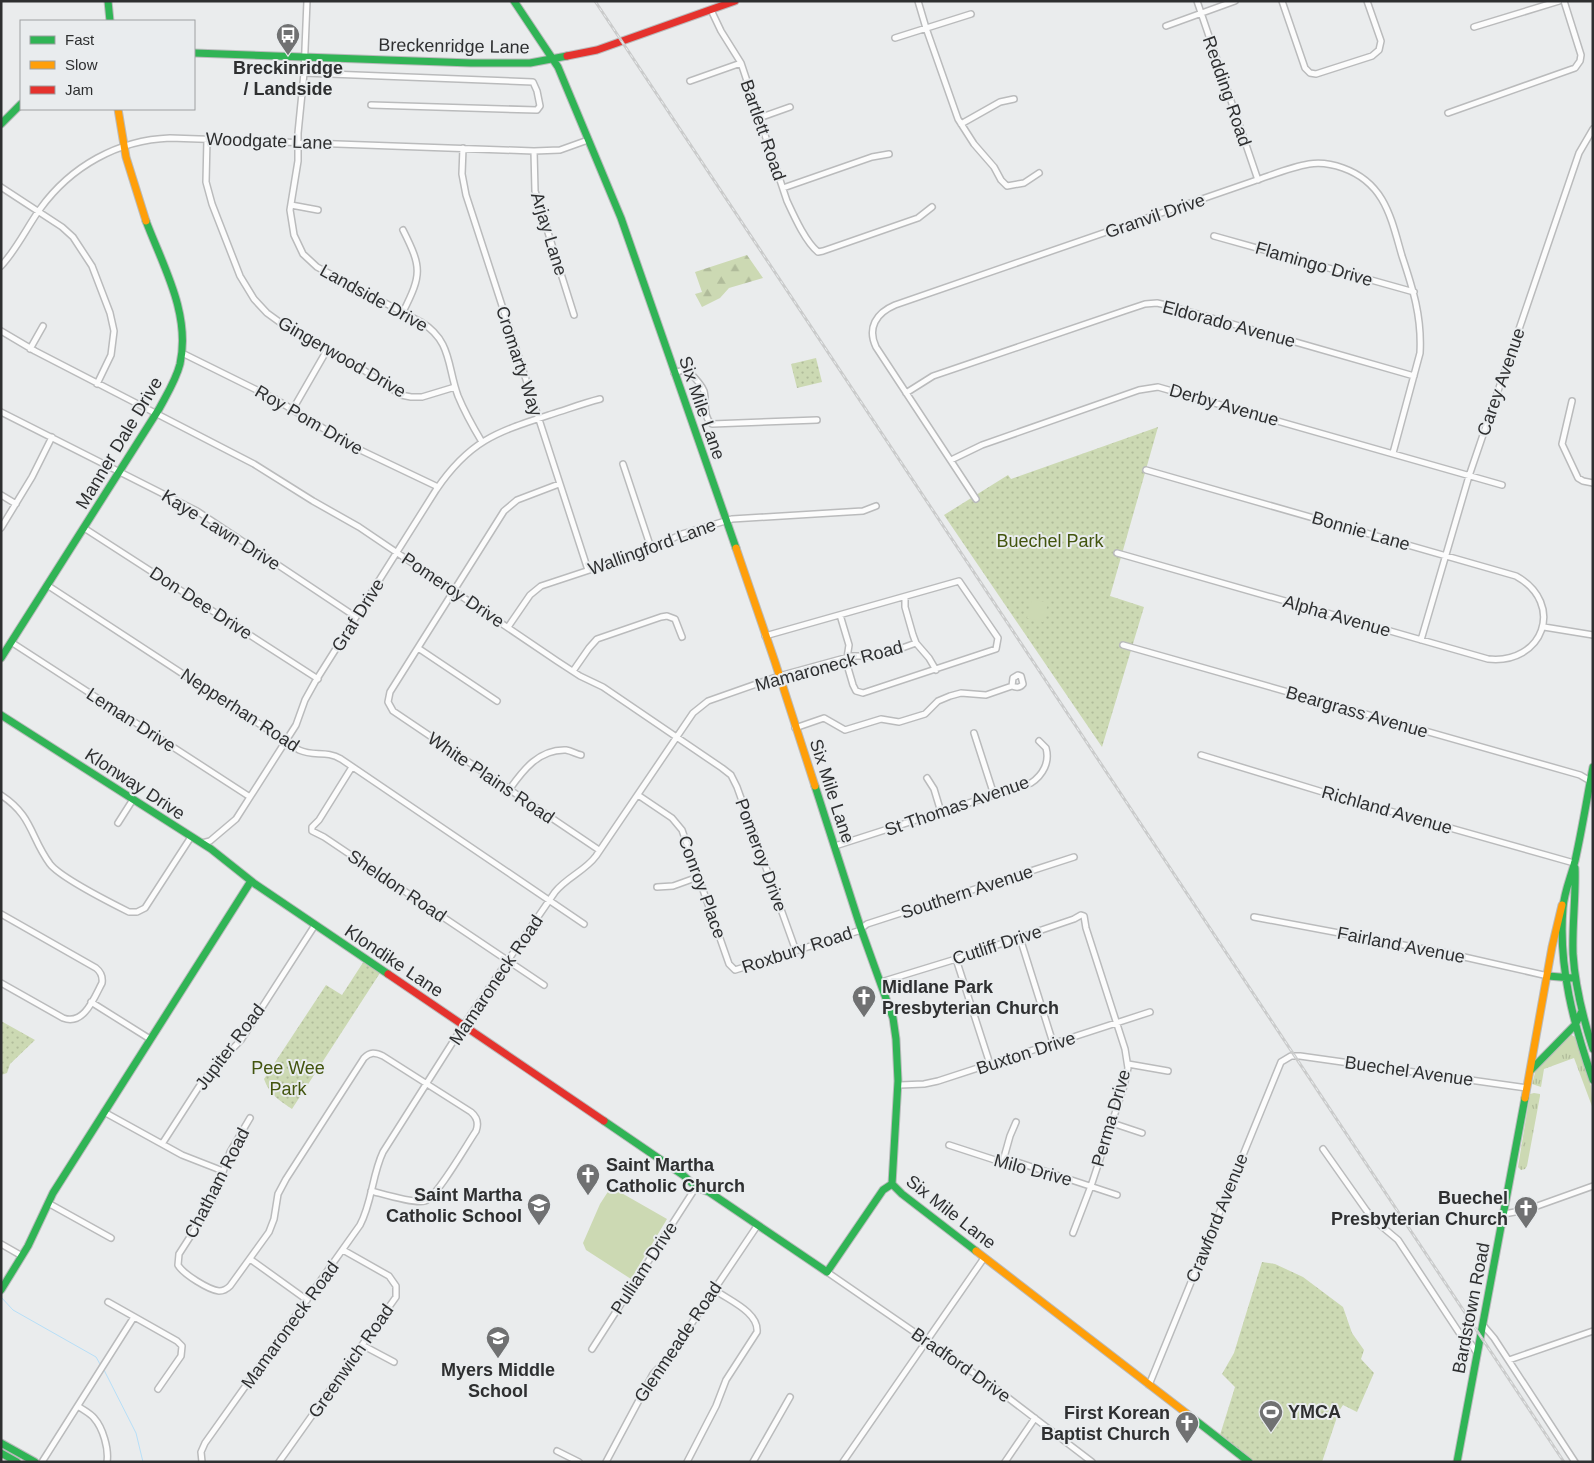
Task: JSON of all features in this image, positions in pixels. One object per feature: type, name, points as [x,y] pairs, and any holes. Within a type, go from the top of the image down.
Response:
[{"type":"street","points":[[108,1],[110,20]]},
{"type":"street","name":"Landside Drive","points":[[307,1],[298,161],[291,205],[291,222],[294,235],[303,254],[310,262],[428,326],[439,337],[447,354],[465,413],[482,442]]},
{"type":"street","name":"Six Mile Lane","points":[[514,1],[562,75],[621,218],[779,676],[861,928],[893,1018],[900,1085],[892,1184],[902,1194],[984,1258],[1249,1462]]},
{"type":"street","name":"Breckenridge Lane","points":[[195,53],[527,64],[597,50],[735,1]]},
{"type":"street","points":[[918,1],[952,104],[961,124],[974,144],[994,167],[1007,186],[1020,184],[1039,173]]},
{"type":"street","name":"Redding Road","points":[[1197,1],[1258,180]]},
{"type":"street","points":[[1166,26],[1236,1]]},
{"type":"street","points":[[1282,1],[1305,68],[1313,74],[1320,74],[1372,56],[1378,52],[1381,41],[1367,1]]},
{"type":"street","points":[[1474,27],[1559,1]]},
{"type":"street","points":[[1448,113],[1572,70],[1580,61],[1579,50],[1564,1]]},
{"type":"street","name":"Bartlett Road","points":[[711,10],[721,31],[741,63],[783,188],[798,222],[818,252],[918,218],[932,207]]},
{"type":"street","points":[[895,38],[971,14]]},
{"type":"street","points":[[690,81],[741,63]]},
{"type":"street","points":[[304,72],[533,82],[540,106],[537,110],[371,105]]},
{"type":"street","points":[[961,124],[1000,102],[1014,99]]},
{"type":"street","points":[[1,124],[20,105]]},
{"type":"street","points":[[759,118],[790,107]]},
{"type":"street","name":"Manner Dale Drive","points":[[1,658],[156,413],[176,377],[182,353],[183,334],[181,316],[123,146],[118,110]]},
{"type":"street","name":"Carey Avenue","points":[[1421,640],[1469,476],[1579,153],[1593,129]]},
{"type":"street","name":"Woodgate Lane","points":[[1,266],[38,211],[77,170],[94,159],[123,146],[158,138],[534,151],[560,150],[588,140]]},
{"type":"street","name":"Gingerwood Drive","points":[[208,139],[205,168],[209,194],[234,262],[246,286],[267,313],[280,324],[364,370],[393,391],[406,396],[422,397],[456,387]]},
{"type":"street","name":"Cromarty Way","points":[[463,148],[462,174],[466,195],[588,570]]},
{"type":"street","name":"Arjay Lane","points":[[534,151],[535,190],[574,315]]},
{"type":"street","points":[[783,188],[872,157],[888,154]]},
{"type":"street","name":"Granvil Drive","points":[[976,499],[876,347],[872,338],[872,329],[874,321],[879,314],[885,309],[1307,164],[1320,163],[1341,167],[1361,177],[1373,186],[1386,206],[1414,292],[1420,318],[1420,353],[1393,453]]},
{"type":"street","points":[[1,187],[62,227],[84,250],[92,266],[110,313],[114,331],[113,349],[97,384]]},
{"type":"street","points":[[291,205],[318,210]]},
{"type":"street","points":[[403,230],[415,254],[418,274],[414,290],[403,312]]},
{"type":"street","name":"Flamingo Drive","points":[[1214,236],[1414,292]]},
{"type":"street","name":"Eldorado Avenue","points":[[906,392],[933,376],[1152,303],[1166,305],[1414,376]]},
{"type":"street","points":[[30,349],[43,326]]},
{"type":"street","name":"Pomeroy Drive","points":[[1,331],[30,349],[254,464],[359,527],[573,672],[603,687],[722,768],[734,780],[796,950]]},
{"type":"street","points":[[292,409],[327,350]]},
{"type":"street","name":"Roy Pom Drive","points":[[182,353],[292,409],[354,447],[438,487]]},
{"type":"street","points":[[674,373],[686,369],[698,381],[704,393],[706,418],[712,424],[817,420]]},
{"type":"street","name":"Derby Avenue","points":[[951,460],[982,444],[1152,387],[1166,388],[1502,485]]},
{"type":"street","name":"Graf Drive","points":[[202,843],[210,841],[236,819],[296,725],[305,700],[318,678],[438,487],[456,463],[482,442],[505,430],[600,399]]},
{"type":"street","points":[[1572,401],[1562,444],[1578,478],[1593,483]]},
{"type":"street","name":"Kaye Lawn Drive","points":[[1,412],[197,511],[356,617]]},
{"type":"street","points":[[1,528],[52,437]]},
{"type":"street","points":[[623,464],[651,548]]},
{"type":"street","name":"Bonnie Lane","points":[[1146,470],[1506,573],[1525,582],[1532,589],[1544,612],[1544,627]]},
{"type":"street","points":[[497,701],[418,648],[495,524],[508,507],[527,495],[559,484]]},
{"type":"street","points":[[1,495],[16,504]]},
{"type":"street","name":"Wallingford Lane","points":[[508,627],[537,589],[651,548],[682,534],[725,520],[863,511],[876,506]]},
{"type":"street","name":"Don Dee Drive","points":[[84,528],[318,678]]},
{"type":"street","name":"Alpha Avenue","points":[[1117,553],[1488,659],[1505,660],[1514,657],[1526,650],[1544,627]]},
{"type":"street","points":[[765,636],[840,614],[905,598],[938,586],[959,581],[998,638],[996,650],[863,693],[856,691],[853,685],[847,658],[849,645],[840,614]]},
{"type":"street","name":"Nepperhan Road","points":[[47,585],[306,753],[335,755],[584,924]]},
{"type":"street","points":[[905,598],[905,607],[916,643],[929,658],[936,670]]},
{"type":"street","points":[[573,672],[588,648],[597,639],[661,617],[667,616],[675,620],[682,637]]},
{"type":"street","points":[[1544,627],[1593,635]]},
{"type":"street","name":"Leman Drive","points":[[11,642],[250,797]]},
{"type":"street","name":"Mamaroneck Road","points":[[202,1462],[201,1452],[205,1444],[364,1218],[375,1172],[383,1152],[463,1026],[548,900],[565,881],[592,861],[693,713],[703,704],[779,676],[847,658],[888,653],[916,643]]},
{"type":"street","name":"Beargrass Avenue","points":[[1123,645],[1580,775],[1592,782]]},
{"type":"street","name":"White Plains Road","points":[[418,648],[390,692],[388,702],[393,711],[598,850]]},
{"type":"street","points":[[795,728],[824,718],[845,730],[881,719],[899,722],[925,714],[938,701],[950,696],[961,693],[986,695],[1012,686]]},
{"type":"street","name":"Klonway Drive","points":[[1,715],[202,843],[246,875],[251,881]]},
{"type":"street","points":[[974,733],[994,795]]},
{"type":"street","name":"St Thomas Avenue","points":[[835,846],[1028,785],[1041,775],[1048,760],[1046,748],[1039,741]]},
{"type":"street","points":[[509,790],[525,767],[538,758],[552,752],[564,750],[581,755]]},
{"type":"street","name":"Richland Avenue","points":[[1201,755],[1574,864]]},
{"type":"street","name":"Sheldon Road","points":[[352,767],[319,820],[312,826],[312,831],[324,836],[544,985]]},
{"type":"street","name":"Bardstown Road","points":[[1457,1462],[1558,917],[1574,864],[1592,782],[1593,767]]},
{"type":"street","points":[[927,778],[934,789],[941,812]]},
{"type":"street","points":[[1,795],[15,805],[24,815],[48,862],[59,872],[129,912],[137,912],[145,908],[191,837]]},
{"type":"street","name":"Conroy Place","points":[[638,795],[666,813],[679,825],[732,969]]},
{"type":"street","points":[[118,823],[132,800]]},
{"type":"street","name":"Southern Avenue","points":[[861,928],[867,924],[1074,858]]},
{"type":"street","name":"Bardstown Road","points":[[1574,864],[1576,889],[1574,942],[1576,978],[1582,1011],[1592,1048]]},
{"type":"street","points":[[657,887],[673,886],[698,877]]},
{"type":"street","points":[[1,1290],[35,1233],[48,1203],[251,881]]},
{"type":"street","name":"Klondike Lane","points":[[251,881],[684,1175],[696,1187],[709,1192],[756,1226],[827,1272]]},
{"type":"street","points":[[1566,889],[1576,889]]},
{"type":"street","points":[[1563,903],[1564,966],[1566,978],[1574,1025],[1593,1080]]},
{"type":"street","points":[[1,914],[99,970],[102,974],[102,983],[80,1018],[68,1020],[1,983]]},
{"type":"street","name":"Cutliff Drive","points":[[881,982],[1083,916]]},
{"type":"street","name":"Perma Drive","points":[[1073,1233],[1112,1123],[1126,1078],[1128,1064],[1083,916]]},
{"type":"street","name":"Fairland Avenue","points":[[1254,917],[1451,954],[1548,976]]},
{"type":"street","name":"Jupiter Road","points":[[162,1144],[202,1082],[241,1040],[314,925]]},
{"type":"street","name":"Roxbury Road","points":[[732,969],[738,970],[858,931],[861,928]]},
{"type":"street","points":[[1020,938],[1053,1043]]},
{"type":"street","points":[[956,959],[990,1064]]},
{"type":"street","points":[[1548,976],[1576,978]]},
{"type":"street","points":[[91,1002],[150,1040]]},
{"type":"street","points":[[1531,1070],[1574,1025],[1582,1011]]},
{"type":"street","name":"Buxton Drive","points":[[900,1085],[932,1083],[1150,1012]]},
{"type":"street","points":[[1582,1049],[1592,1048]]},
{"type":"street","name":"Chatham Road","points":[[250,1118],[237,1139],[206,1212],[179,1254],[178,1265],[186,1274],[212,1289],[221,1291],[230,1286],[250,1260],[271,1227],[280,1189],[364,1058],[370,1053],[378,1054],[474,1114],[478,1123],[476,1131],[437,1191],[428,1200],[419,1202],[371,1191]]},
{"type":"street","name":"Buechel Avenue","points":[[1291,1056],[1527,1088]]},
{"type":"street","name":"Crawford Avenue","points":[[1149,1385],[1280,1062],[1291,1056]]},
{"type":"street","points":[[1128,1064],[1168,1071]]},
{"type":"street","points":[[104,1112],[191,1159],[223,1170]]},
{"type":"street","points":[[1003,1161],[1016,1122]]},
{"type":"street","points":[[1112,1123],[1142,1133]]},
{"type":"street","name":"Milo Drive","points":[[950,1146],[995,1160],[1017,1162],[1117,1195]]},
{"type":"street","points":[[1323,1149],[1373,1219],[1398,1240],[1462,1337],[1478,1353]]},
{"type":"street","points":[[827,1272],[883,1190],[892,1184]]},
{"type":"street","points":[[1504,1214],[1526,1210],[1593,1186]]},
{"type":"street","name":"Pulliam Drive","points":[[592,1349],[696,1187]]},
{"type":"street","points":[[48,1203],[111,1238]]},
{"type":"street","name":"Glenmeade Road","points":[[606,1462],[653,1374],[669,1357],[756,1226]]},
{"type":"street","points":[[1,1244],[22,1256]]},
{"type":"street","name":"Greenwich Road","points":[[279,1462],[394,1300],[397,1288],[390,1276],[343,1250]]},
{"type":"street","points":[[843,1462],[984,1258]]},
{"type":"street","points":[[250,1260],[307,1300]]},
{"type":"street","name":"Bradford Drive","points":[[827,1272],[994,1387],[1092,1462]]},
{"type":"street","points":[[687,1462],[716,1406],[726,1380],[757,1332],[757,1325],[753,1316],[714,1290]]},
{"type":"street","points":[[108,1302],[177,1341],[182,1346],[181,1356],[158,1389]]},
{"type":"street","points":[[42,1462],[134,1317]]},
{"type":"street","points":[[1483,1326],[1509,1360],[1575,1462]]},
{"type":"street","points":[[1509,1360],[1593,1331]]},
{"type":"street","points":[[362,1345],[394,1362]]},
{"type":"street","points":[[753,1462],[790,1397]]},
{"type":"street","points":[[78,1406],[90,1414],[98,1424],[107,1451],[107,1462]]},
{"type":"street","points":[[1005,1462],[1035,1418]]},
{"type":"street","points":[[1,1443],[35,1462]]},
{"type":"street","points":[[557,1451],[580,1462]]},
{"type":"street","points":[[1,1453],[17,1462]]},
{"type":"green space","points":[[747,255],[763,278],[729,288],[720,298],[702,307],[695,294],[702,292],[695,272]]},
{"type":"green space","points":[[816,358],[822,382],[797,388],[791,364]]},
{"type":"green space","name":"Buechel Park","points":[[1158,427],[1110,596],[1144,607],[1102,747],[944,515],[1008,475],[1011,479]]},
{"type":"green space","points":[[1032,599],[1048,603],[1043,622],[1027,618]]},
{"type":"green space","name":"Pee Wee Park","points":[[364,961],[380,973],[292,1109],[272,1093],[264,1079],[326,985],[342,995]]},
{"type":"green space","points":[[1,1021],[35,1040],[10,1064],[7,1073],[1,1075]]},
{"type":"green space","points":[[1570,1034],[1575,1037],[1591,1086],[1593,1109],[1574,1058],[1544,1069],[1541,1087],[1532,1084],[1536,1069]]},
{"type":"green space","points":[[1530,1094],[1540,1094],[1540,1096],[1527,1166],[1521,1170],[1518,1167]]},
{"type":"green space","points":[[611,1187],[667,1219],[631,1279],[586,1250],[583,1243],[600,1204]]},
{"type":"green space","name":"YMCA","points":[[1262,1262],[1275,1264],[1303,1277],[1343,1307],[1352,1333],[1364,1350],[1361,1359],[1374,1373],[1357,1412],[1343,1405],[1339,1411],[1322,1462],[1255,1462],[1220,1435],[1235,1387],[1222,1374],[1234,1353]]},
{"type":"waterway","points":[[1,1297],[13,1310],[96,1357],[100,1364]]},
{"type":"waterway","points":[[104,1370],[136,1433],[143,1462]]},
{"type":"railway","points":[[595,1],[1564,1462]]},
{"type":"traffic: fast","points":[[108,1],[110,20]]},
{"type":"traffic: fast","points":[[514,1],[558,67],[621,218],[736,548]]},
{"type":"traffic: fast","points":[[195,53],[471,63],[530,63],[567,56]]},
{"type":"traffic: fast","points":[[1,124],[20,105]]},
{"type":"traffic: fast","points":[[1,658],[159,409],[171,387],[180,364],[182,327],[179,309],[174,291],[146,221]]},
{"type":"traffic: fast","points":[[1,715],[211,849],[255,884],[388,974]]},
{"type":"traffic: fast","points":[[1593,767],[1575,861],[1565,896],[1562,930],[1565,974],[1569,995],[1593,1080]]},
{"type":"traffic: fast","points":[[815,786],[861,929],[893,1018],[898,1081],[892,1184],[902,1194],[976,1251]]},
{"type":"traffic: fast","points":[[1575,868],[1574,966],[1580,1002],[1593,1049]]},
{"type":"traffic: fast","points":[[1,1290],[28,1246],[53,1193],[251,881]]},
{"type":"traffic: fast","points":[[1548,976],[1572,978]]},
{"type":"traffic: fast","points":[[1531,1070],[1575,1025],[1582,1011]]},
{"type":"traffic: fast","points":[[1457,1462],[1525,1098]]},
{"type":"traffic: fast","points":[[604,1121],[683,1175],[696,1187],[709,1192],[827,1272],[883,1190],[892,1184]]},
{"type":"traffic: fast","points":[[1190,1416],[1249,1462]]},
{"type":"traffic: fast","points":[[1,1443],[35,1462]]},
{"type":"traffic: fast","points":[[1,1453],[17,1462]]},
{"type":"traffic: slow","points":[[118,110],[126,157],[146,221]]},
{"type":"traffic: slow","points":[[736,548],[815,786]]},
{"type":"traffic: slow","points":[[1525,1098],[1552,947],[1562,905]]},
{"type":"traffic: slow","points":[[976,1251],[1190,1416]]},
{"type":"traffic: jam","points":[[567,56],[597,50],[735,1]]},
{"type":"traffic: jam","points":[[388,974],[604,1121]]},
{"type":"place","name":"Breckinridge / Landside","points":[[288,56]]},
{"type":"place","name":"Midlane Park Presbyterian Church","points":[[864,1018]]},
{"type":"place","name":"Saint Martha Catholic Church","points":[[588,1196]]},
{"type":"place","name":"Saint Martha Catholic School","points":[[539,1226]]},
{"type":"place","name":"Buechel Presbyterian Church","points":[[1526,1229]]},
{"type":"place","name":"Myers Middle School","points":[[498,1359]]},
{"type":"place","name":"YMCA","points":[[1271,1433]]},
{"type":"place","name":"First Korean Baptist Church","points":[[1187,1444]]}]
